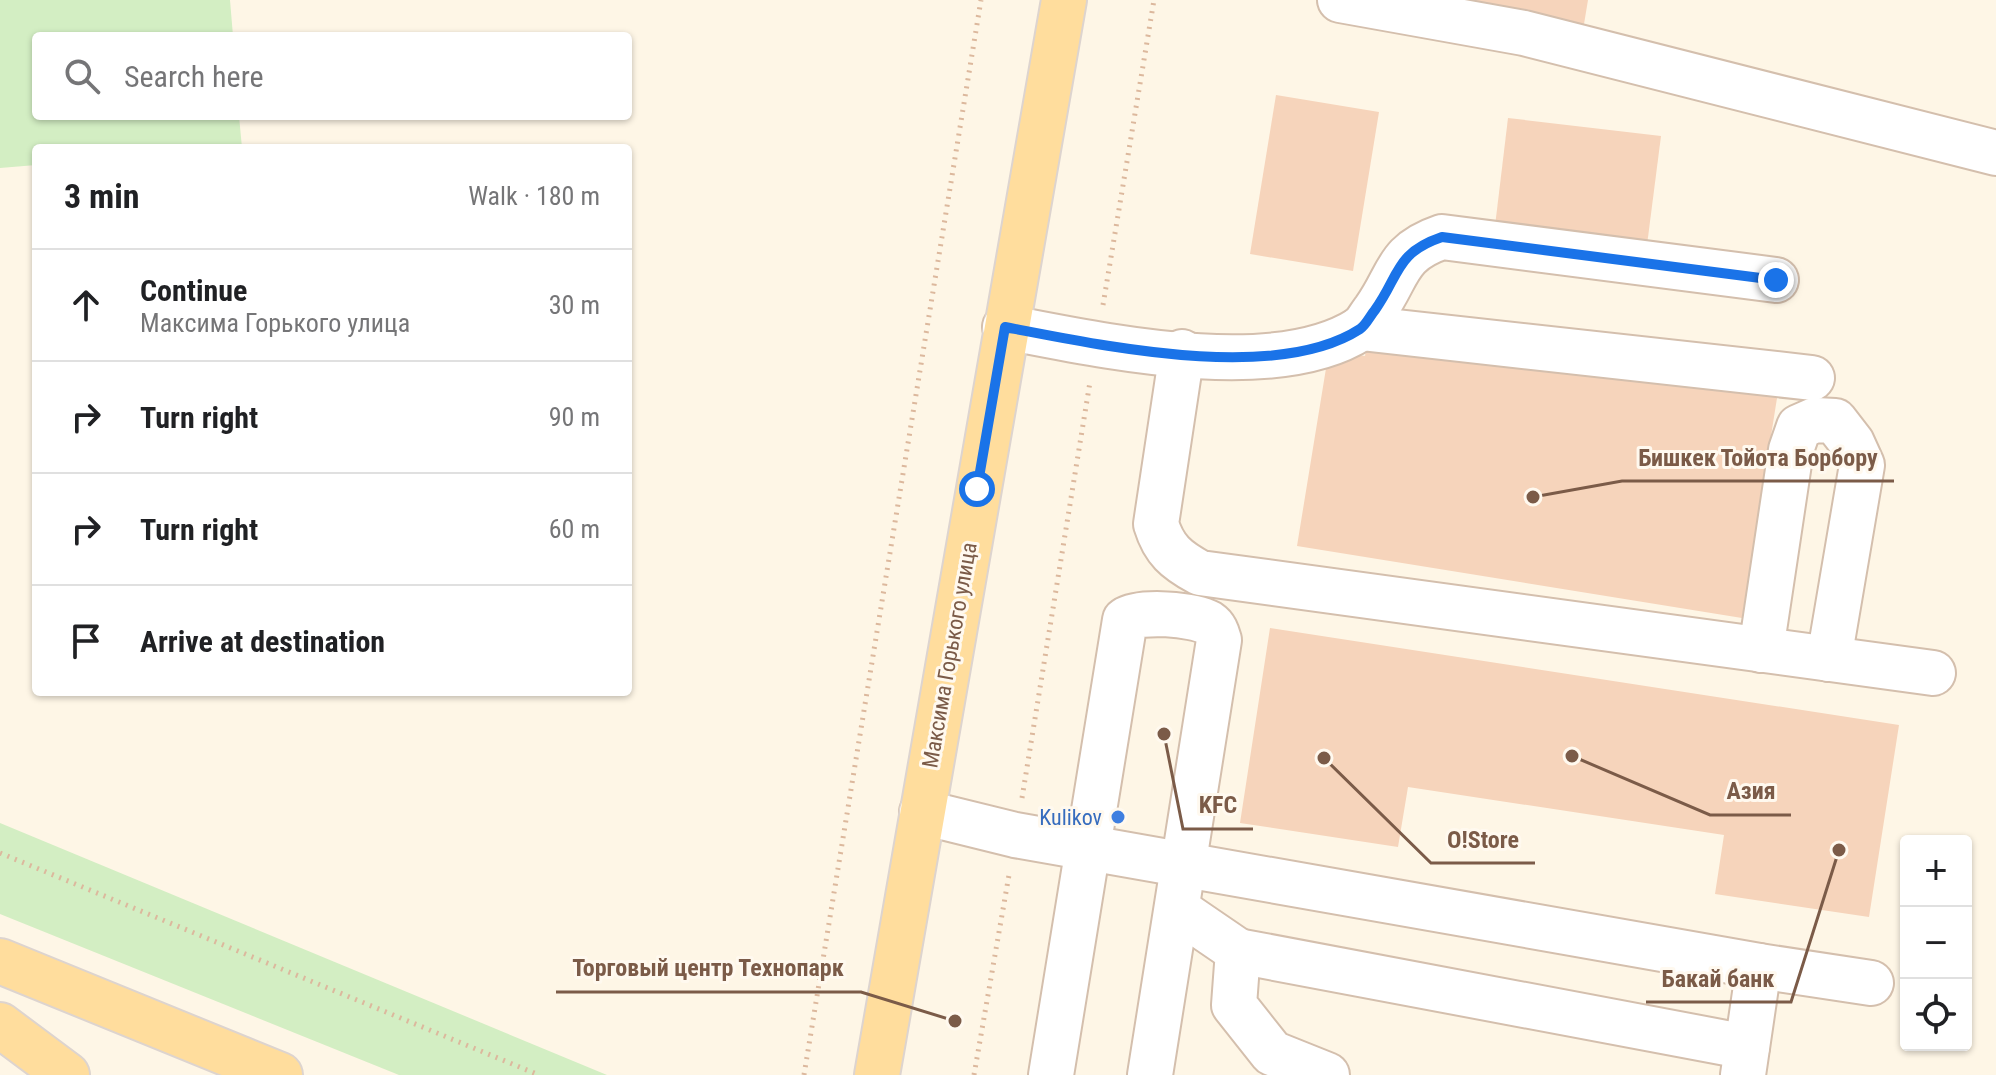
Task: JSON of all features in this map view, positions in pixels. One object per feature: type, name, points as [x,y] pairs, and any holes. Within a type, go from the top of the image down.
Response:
[{"type":"main road","name":"Максима Горького улица","points":[[877,1075],[1064,0]]},
{"type":"main road","points":[[0,961],[280,1075]]},
{"type":"main road","points":[[0,1025],[67,1075]]},
{"type":"lane","points":[[1340,0],[1524,33],[1996,153]]},
{"type":"lane","points":[[1361,328],[1383,299],[1399,266],[1418,245],[1442,237],[1776,280]]},
{"type":"lane","points":[[1005,327],[1096,344],[1250,359],[1316,347],[1361,328],[1812,378]]},
{"type":"lane","points":[[1182,352],[1156,524],[1162,543],[1175,559],[1200,573],[1933,673]]},
{"type":"lane","points":[[1761,650],[1791,450],[1799,427],[1815,420],[1835,421],[1852,443],[1862,465],[1829,659]]},
{"type":"lane","points":[[1051,1075],[1125,620],[1145,612],[1208,622],[1216,630],[1219,640],[1150,1075]]},
{"type":"lane","points":[[922,812],[1015,835],[1871,983]]},
{"type":"lane","points":[[1178,910],[1238,951],[1745,1061],[1759,966]]},
{"type":"lane","points":[[1238,951],[1234,1005],[1272,1053],[1327,1075]]},
{"type":"path","points":[[804,1075],[981,0]]},
{"type":"path","points":[[974,1075],[1154,0]]},
{"type":"path","points":[[0,853],[539,1075]]},
{"type":"green space","points":[[0,0],[230,0],[233,32],[32,32],[32,120],[239,120],[242,144],[32,144],[32,165],[0,168]]},
{"type":"green space","points":[[0,823],[607,1075],[399,1075],[0,914]]},
{"type":"building","points":[[1454,0],[1588,0],[1584,24]]},
{"type":"building","points":[[1276,95],[1379,112],[1353,271],[1250,254]]},
{"type":"building","points":[[1508,118],[1661,136],[1647,245],[1495,226]]},
{"type":"building","points":[[1373,307],[1781,373],[1742,618],[1297,546],[1329,350],[1365,356]]},
{"type":"building","points":[[1270,628],[1899,725],[1869,917],[1715,894],[1724,835],[1408,787],[1398,847],[1240,823]]},
{"type":"place","name":"Бишкек Тойота Борбору","points":[[1533,497]]},
{"type":"place","name":"KFC","points":[[1164,734]]},
{"type":"place","name":"Азия","points":[[1572,756]]},
{"type":"place","name":"O!Store","points":[[1324,758]]},
{"type":"place","name":"Kulikov","points":[[1118,817]]},
{"type":"place","name":"Бакай банк","points":[[1839,850]]},
{"type":"place","name":"Торговый центр Технопарк","points":[[955,1021]]},
{"type":"route","points":[[977,489],[1005,327],[1096,344],[1250,359],[1316,347],[1361,328],[1383,299],[1399,266],[1418,245],[1442,237],[1776,280]]}]
